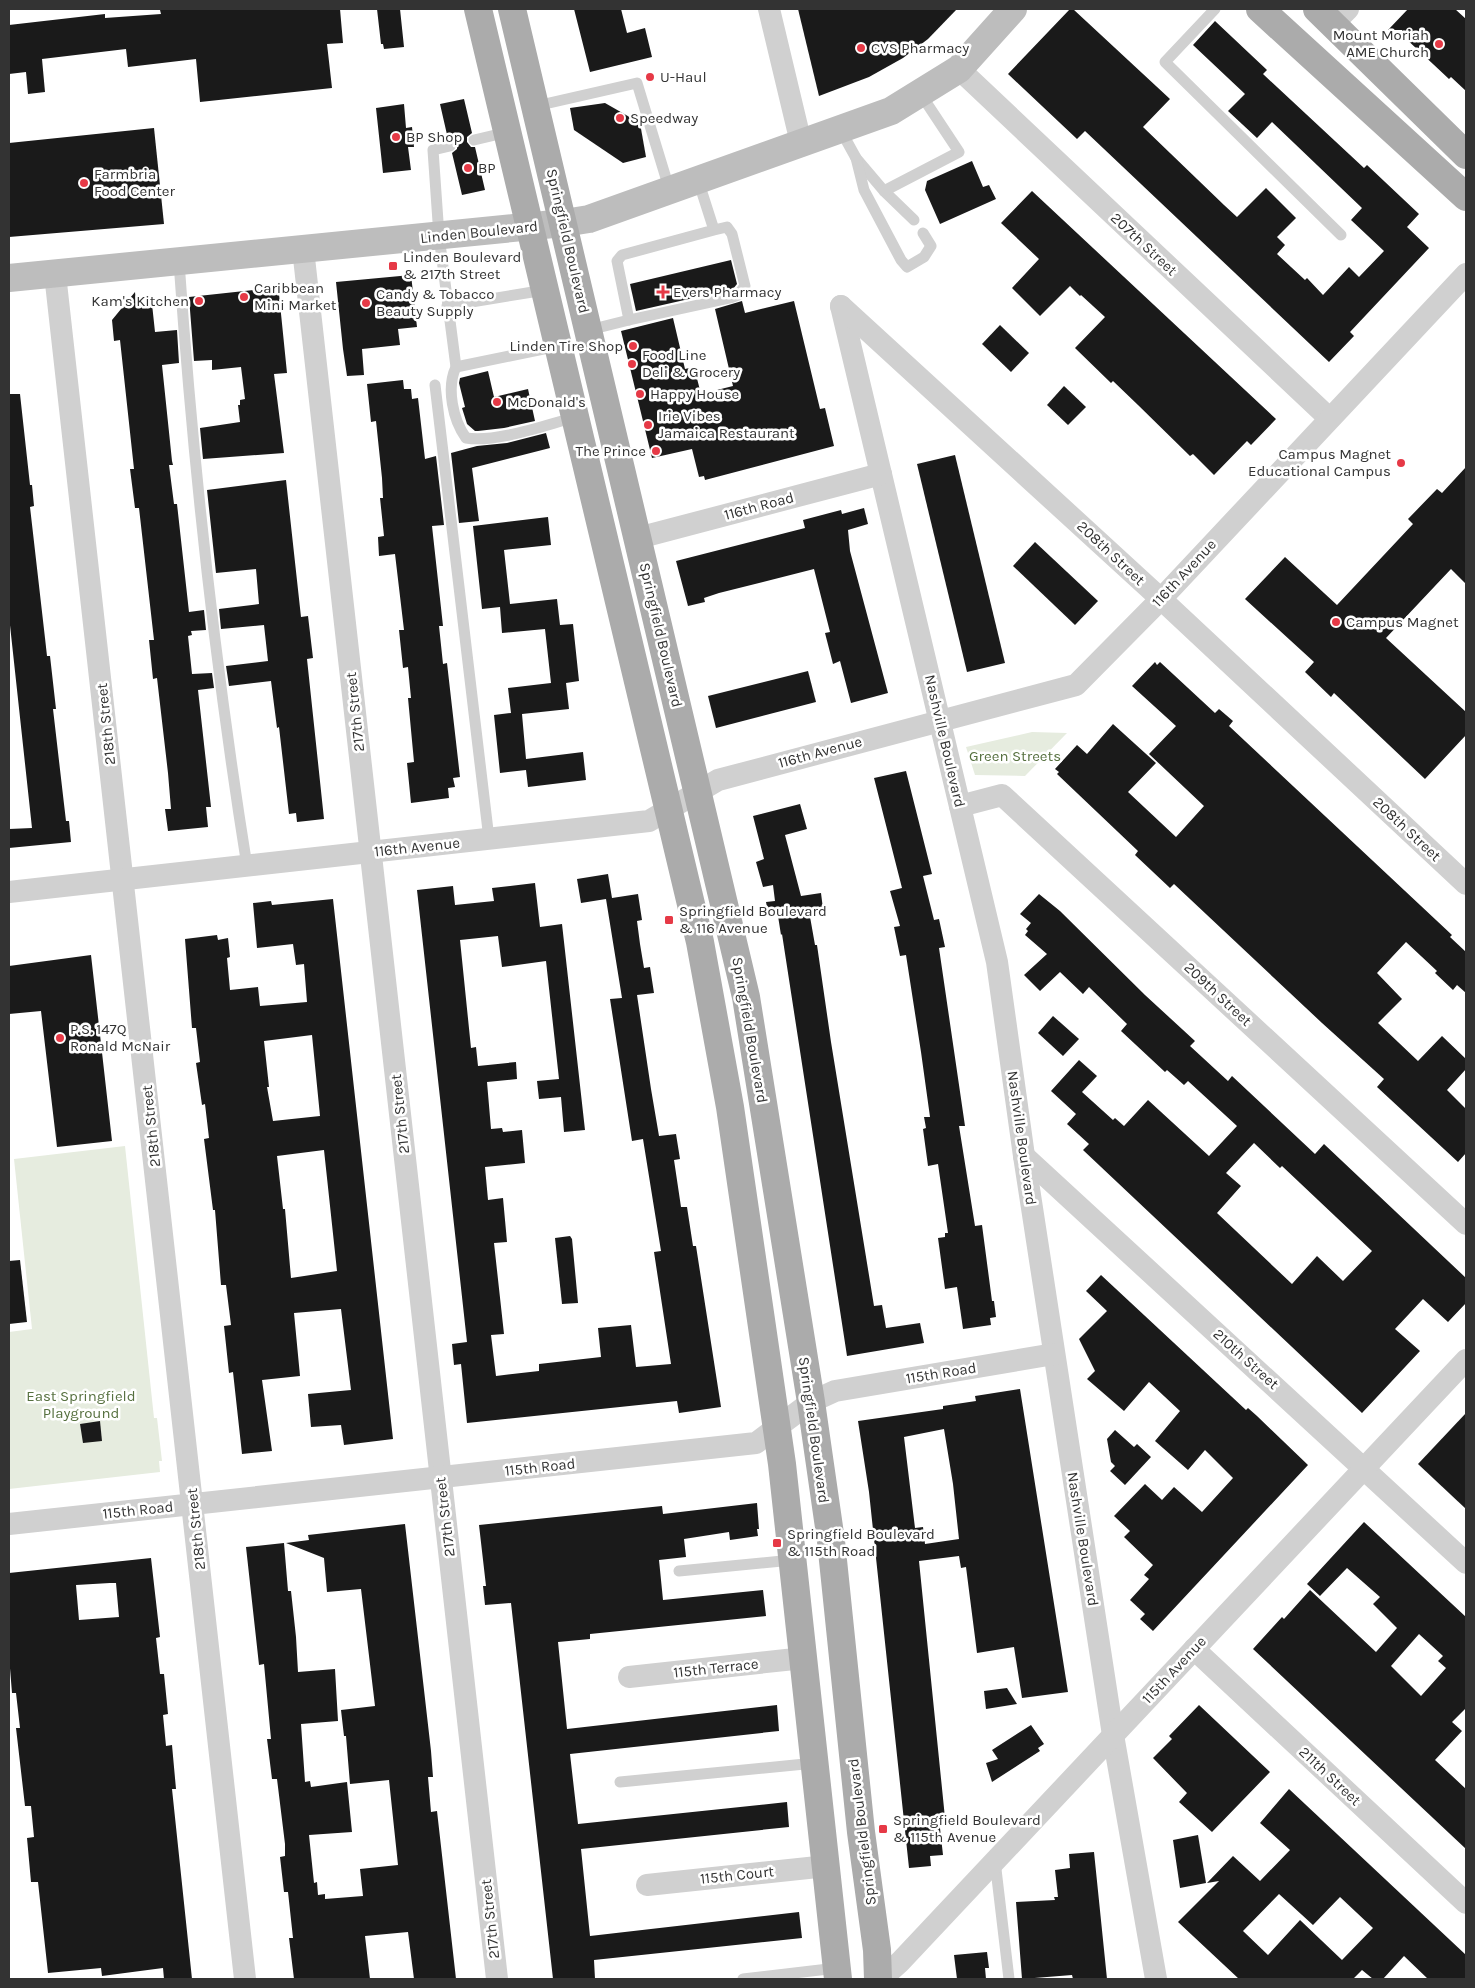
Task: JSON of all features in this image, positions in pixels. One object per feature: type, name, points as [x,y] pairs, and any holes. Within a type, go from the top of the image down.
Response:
[{"type":"main road","points":[[478,9],[700,942],[730,1107],[777,1428],[838,1974]]},
{"type":"main road","name":"Springfield Boulevard","points":[[512,9],[746,998],[811,1402],[830,1541],[861,1832],[880,1979]]},
{"type":"main road","name":"Linden Boulevard","points":[[9,278],[439,236],[589,219],[669,188],[891,110],[960,69],[1013,9]]},
{"type":"main road","points":[[1260,9],[1466,197]]},
{"type":"main road","points":[[1333,14],[1466,155]]},
{"type":"street","points":[[769,9],[801,143]]},
{"type":"street","name":"207th Street","points":[[960,69],[1329,418]]},
{"type":"street","name":"217th Street","points":[[302,249],[497,1979]]},
{"type":"street","name":"218th Street","points":[[55,274],[124,879],[245,1979]]},
{"type":"street","name":"116th Avenue","points":[[9,887],[124,879],[650,821],[718,780],[1076,685],[1160,599],[1466,274]]},
{"type":"street","name":"Nashville Boulevard","points":[[841,306],[997,962],[1024,1156],[1113,1736],[1155,1971]]},
{"type":"street","name":"208th Street","points":[[841,306],[1466,884]]},
{"type":"street","name":"116th Road","points":[[638,538],[881,474]]},
{"type":"street","name":"209th Street","points":[[960,806],[1002,795],[1466,1224]]},
{"type":"street","name":"210th Street","points":[[1024,1156],[1466,1563]]},
{"type":"street","name":"115th Road","points":[[9,1524],[756,1443],[811,1402],[835,1391],[1054,1354]]},
{"type":"street","name":"115th Avenue","points":[[880,1979],[900,1962],[1466,1360]]},
{"type":"street","name":"211th Street","points":[[1194,1649],[1466,1903]]},
{"type":"street","name":"115th Terrace","points":[[629,1677],[804,1658]]},
{"type":"street","name":"115th Court","points":[[647,1885],[827,1866]]},
{"type":"street","points":[[1155,1971],[1172,1979]]},
{"type":"lane","points":[[1215,9],[1165,62],[1341,235]]},
{"type":"lane","points":[[536,106],[637,82],[669,188]]},
{"type":"lane","points":[[884,191],[959,152],[920,93]]},
{"type":"lane","points":[[839,129],[856,158],[884,191],[914,220]]},
{"type":"lane","points":[[474,140],[508,132]]},
{"type":"lane","points":[[450,146],[433,150],[439,236],[456,367],[451,377],[455,418],[466,438],[477,440],[576,417]]},
{"type":"lane","points":[[856,158],[864,190],[901,260],[907,266],[924,258],[931,246],[923,233]]},
{"type":"lane","points":[[698,178],[714,230]]},
{"type":"lane","points":[[589,330],[730,298],[742,290],[745,286],[732,234],[727,227],[619,257],[616,266],[629,320]]},
{"type":"lane","points":[[179,261],[183,325],[209,597],[233,779],[247,866]]},
{"type":"lane","points":[[447,306],[545,290]]},
{"type":"lane","points":[[456,367],[558,346]]},
{"type":"lane","points":[[435,385],[489,839]]},
{"type":"lane","points":[[679,1571],[792,1560]]},
{"type":"lane","points":[[620,1782],[815,1763]]},
{"type":"lane","points":[[995,1861],[1009,1979]]},
{"type":"lane","points":[[743,1979],[838,1974]]},
{"type":"green space","name":"Green Streets","points":[[1032,732],[1067,733],[1025,776],[975,775],[966,747]]},
{"type":"green space","name":"East Springfield Playground","points":[[125,1146],[154,1418],[157,1418],[162,1461],[159,1461],[160,1472],[9,1489],[9,1332],[32,1329],[14,1159]]},
{"type":"building","points":[[340,9],[343,43],[327,44],[332,88],[200,102],[196,59],[128,67],[126,49],[42,59],[45,92],[28,94],[26,72],[9,74],[9,25],[105,14],[105,18],[161,14],[160,10]]},
{"type":"building","points":[[377,9],[400,9],[404,47],[384,49],[383,44],[381,44]]},
{"type":"building","points":[[574,9],[621,9],[627,33],[645,28],[652,57],[590,72]]},
{"type":"building","name":"CVS Pharmacy","points":[[798,9],[957,9],[928,39],[903,58],[869,77],[819,96]]},
{"type":"building","points":[[1070,9],[1073,9],[1170,99],[1143,127],[1224,205],[1237,217],[1266,188],[1296,218],[1277,237],[1285,245],[1277,254],[1305,280],[1307,278],[1323,295],[1349,267],[1359,277],[1384,251],[1351,220],[1362,208],[1272,122],[1257,138],[1228,111],[1245,94],[1193,45],[1215,21],[1267,70],[1263,74],[1364,168],[1367,165],[1419,214],[1407,227],[1429,248],[1350,332],[1354,336],[1329,362],[1085,131],[1077,139],[1008,74]]},
{"type":"building","name":"Mount Moriah AME Church","points":[[1408,9],[1455,9],[1466,19],[1466,91],[1451,77],[1449,79],[1402,35],[1402,30],[1388,30]]},
{"type":"building","name":"BP","points":[[464,99],[472,133],[467,137],[467,142],[471,147],[475,147],[485,190],[462,195],[452,153],[457,149],[457,144],[453,139],[448,139],[440,104]]},
{"type":"building","name":"Speedway","points":[[605,103],[640,123],[646,157],[623,163],[574,130],[570,108]]},
{"type":"building","name":"BP Shop","points":[[404,104],[406,128],[412,127],[414,147],[408,147],[411,170],[383,173],[376,108]]},
{"type":"building","name":"Farmbria Food Center","points":[[154,128],[164,224],[9,237],[9,143]]},
{"type":"building","points":[[972,161],[983,187],[989,185],[996,199],[940,224],[925,190],[927,181]]},
{"type":"building","points":[[1032,191],[1276,419],[1251,445],[1247,441],[1214,475],[1193,454],[1190,456],[1113,381],[1111,383],[1075,348],[1105,317],[1070,286],[1040,316],[1012,288],[1039,259],[1001,223]]},
{"type":"building","points":[[731,260],[737,284],[733,289],[636,311],[630,284]]},
{"type":"building","points":[[411,275],[417,327],[398,329],[400,345],[362,349],[364,375],[347,376],[336,282]]},
{"type":"building","points":[[273,288],[279,294],[287,373],[274,374],[284,453],[203,459],[200,428],[240,422],[238,405],[240,405],[240,400],[245,399],[241,367],[212,370],[212,360],[194,361],[189,297]]},
{"type":"building","points":[[135,292],[136,303],[148,302],[152,304],[155,332],[177,330],[179,363],[162,365],[173,465],[169,465],[174,504],[177,504],[189,612],[204,610],[206,630],[191,631],[192,635],[188,636],[192,674],[212,673],[214,688],[198,690],[211,807],[206,807],[208,827],[168,831],[165,809],[171,809],[168,773],[157,678],[153,679],[149,640],[154,640],[139,508],[135,508],[130,469],[134,469],[120,340],[114,341],[112,320]]},
{"type":"building","points":[[742,301],[745,313],[794,301],[820,409],[825,408],[834,446],[705,480],[704,476],[699,477],[692,449],[652,458],[621,331],[673,318],[685,369],[694,367],[701,394],[733,386],[715,309]]},
{"type":"building","points":[[1000,325],[1029,353],[1011,372],[982,344]]},
{"type":"building","name":"McDonald's","points":[[488,371],[494,397],[528,389],[535,421],[504,428],[478,431],[475,431],[467,424],[462,408],[465,407],[459,383],[460,378]]},
{"type":"building","points":[[403,380],[404,389],[411,389],[412,399],[418,398],[425,459],[436,456],[444,525],[432,526],[443,626],[439,626],[443,664],[447,663],[460,777],[453,778],[455,787],[448,788],[449,798],[411,803],[407,763],[414,762],[408,698],[411,698],[408,667],[403,668],[399,630],[404,630],[395,554],[379,556],[378,537],[384,536],[380,498],[383,498],[382,478],[376,421],[371,422],[367,384]]},
{"type":"building","points":[[1064,386],[1086,407],[1068,425],[1047,405]]},
{"type":"building","points":[[9,394],[20,394],[34,506],[30,507],[47,656],[50,656],[56,709],[53,709],[66,821],[69,821],[71,842],[9,848],[9,829],[32,828],[9,616]]},
{"type":"building","points":[[546,433],[550,448],[472,468],[479,521],[459,523],[451,453],[477,446],[507,443]]},
{"type":"building","points":[[955,455],[1005,663],[967,672],[917,464]]},
{"type":"building","name":"Campus Magnet","points":[[1466,467],[1466,584],[1451,569],[1386,638],[1466,712],[1466,735],[1425,779],[1334,693],[1331,697],[1305,672],[1314,662],[1245,599],[1285,557],[1337,605],[1413,524],[1408,519],[1437,489],[1442,493]]},
{"type":"building","points":[[286,480],[301,617],[308,616],[313,658],[307,659],[324,819],[297,822],[296,813],[289,814],[279,727],[277,728],[271,681],[229,686],[226,666],[268,661],[264,625],[221,629],[219,609],[259,604],[256,569],[216,573],[207,490]]},
{"type":"building","points":[[864,508],[868,524],[848,530],[850,551],[888,693],[851,703],[840,661],[833,664],[825,633],[830,632],[814,569],[719,593],[704,598],[705,602],[688,606],[676,561],[805,528],[803,520],[841,510],[842,514]]},
{"type":"building","points":[[548,517],[551,545],[504,550],[510,604],[557,599],[560,625],[573,624],[579,681],[566,683],[569,709],[522,714],[526,759],[583,752],[586,780],[528,787],[526,770],[500,773],[494,715],[511,713],[508,688],[551,683],[545,629],[502,633],[500,607],[482,609],[473,526]]},
{"type":"building","points":[[1035,542],[1098,601],[1075,625],[1013,566]]},
{"type":"building","points":[[1155,662],[1157,665],[1160,662],[1215,713],[1219,709],[1233,721],[1229,726],[1452,935],[1450,937],[1466,952],[1466,993],[1457,985],[1453,990],[1435,973],[1437,971],[1406,942],[1377,973],[1402,999],[1378,1023],[1418,1061],[1442,1036],[1466,1059],[1466,1069],[1447,1090],[1466,1109],[1466,1153],[1458,1162],[1377,1087],[1384,1079],[1174,884],[1170,888],[1135,855],[1138,851],[1057,774],[1059,772],[1055,769],[1077,745],[1087,754],[1113,724],[1156,763],[1128,792],[1176,837],[1204,806],[1149,754],[1176,726],[1132,686]]},
{"type":"building","points":[[808,671],[816,702],[716,728],[708,696]]},
{"type":"building","points":[[906,771],[932,874],[923,876],[934,920],[939,919],[945,947],[939,948],[965,1126],[959,1126],[975,1226],[982,1225],[992,1301],[994,1301],[996,1317],[990,1318],[991,1325],[963,1329],[957,1287],[945,1289],[938,1238],[945,1237],[945,1233],[948,1233],[938,1164],[928,1166],[923,1129],[926,1128],[924,1117],[930,1117],[906,955],[900,956],[894,927],[900,926],[890,891],[902,888],[874,778]]},
{"type":"building","points":[[800,804],[807,829],[785,835],[801,896],[821,893],[823,909],[809,911],[815,945],[817,945],[874,1306],[882,1305],[886,1328],[920,1323],[924,1343],[847,1356],[782,934],[778,916],[769,917],[766,902],[775,901],[773,885],[763,887],[756,862],[764,859],[753,816]]},
{"type":"building","points":[[608,874],[612,898],[638,894],[642,920],[637,921],[640,944],[644,968],[650,967],[654,993],[637,995],[651,1089],[659,1136],[676,1134],[680,1159],[674,1160],[681,1207],[687,1207],[693,1246],[696,1246],[721,1407],[679,1413],[677,1401],[467,1423],[461,1364],[454,1365],[452,1344],[467,1342],[417,890],[453,886],[455,905],[494,901],[492,888],[535,883],[540,927],[562,924],[585,1130],[564,1132],[561,1097],[539,1099],[537,1081],[559,1079],[546,961],[502,967],[498,936],[460,940],[471,1048],[476,1047],[478,1066],[516,1062],[517,1079],[487,1082],[491,1129],[502,1128],[503,1132],[522,1130],[525,1163],[485,1167],[488,1200],[503,1198],[507,1242],[494,1243],[504,1334],[491,1335],[496,1376],[539,1371],[539,1364],[601,1357],[598,1328],[631,1325],[636,1367],[671,1364],[654,1252],[661,1251],[643,1139],[632,1141],[610,999],[622,998],[606,899],[581,903],[577,879]]},
{"type":"building","points":[[1039,894],[1060,911],[1145,995],[1195,1041],[1190,1046],[1228,1081],[1232,1076],[1315,1154],[1324,1144],[1466,1278],[1466,1303],[1448,1322],[1423,1299],[1395,1329],[1420,1351],[1362,1413],[1083,1150],[1089,1144],[1067,1124],[1076,1114],[1051,1091],[1079,1060],[1097,1076],[1082,1092],[1113,1120],[1115,1118],[1124,1126],[1148,1100],[1209,1156],[1237,1126],[1188,1081],[1184,1085],[1167,1070],[1165,1072],[1121,1031],[1127,1024],[1089,987],[1083,994],[1060,972],[1040,991],[1024,975],[1047,954],[1025,935],[1028,931],[1026,929],[1031,923],[1020,914]],"holes":[[[1254,1143],[1280,1168],[1282,1166],[1372,1251],[1343,1281],[1317,1256],[1292,1284],[1217,1213],[1241,1186],[1226,1173]]]},
{"type":"building","points":[[333,899],[393,1439],[344,1445],[341,1425],[311,1427],[308,1394],[351,1390],[341,1309],[294,1313],[300,1376],[262,1380],[272,1451],[242,1454],[233,1372],[229,1373],[224,1326],[231,1325],[226,1285],[221,1285],[215,1210],[213,1210],[204,1139],[209,1138],[205,1104],[202,1105],[196,1063],[200,1062],[196,1028],[192,1028],[185,939],[217,935],[218,940],[228,938],[230,957],[227,958],[230,990],[258,987],[260,1006],[307,1002],[304,964],[296,965],[293,944],[257,948],[253,903],[271,901],[272,905]],"holes":[[[312,1035],[320,1116],[273,1121],[267,1087],[269,1087],[264,1041]],[[324,1150],[337,1271],[291,1278],[285,1209],[283,1209],[277,1156]]]},
{"type":"building","points":[[91,955],[112,1141],[57,1147],[41,1011],[9,1014],[9,966]]},
{"type":"building","points":[[1053,1016],[1079,1039],[1063,1056],[1038,1033]]},
{"type":"building","points":[[570,1236],[572,1239],[578,1303],[562,1304],[555,1238]]},
{"type":"building","points":[[20,1260],[27,1322],[9,1324],[9,1261]]},
{"type":"building","points":[[1101,1275],[1246,1410],[1248,1408],[1257,1416],[1308,1465],[1153,1631],[1140,1619],[1145,1614],[1130,1600],[1149,1579],[1144,1575],[1153,1565],[1124,1537],[1130,1531],[1114,1516],[1145,1484],[1162,1500],[1174,1487],[1202,1512],[1233,1478],[1205,1450],[1188,1470],[1155,1441],[1180,1411],[1149,1382],[1124,1411],[1087,1379],[1095,1371],[1079,1339],[1107,1311],[1086,1291]]},
{"type":"building","points":[[1020,1389],[1068,1692],[1022,1698],[1014,1647],[977,1653],[966,1567],[961,1568],[959,1556],[919,1561],[945,1818],[939,1819],[943,1855],[930,1856],[931,1866],[909,1868],[869,1492],[858,1421],[943,1409],[943,1406],[976,1401],[975,1396]],"holes":[[[944,1429],[959,1539],[925,1544],[923,1527],[915,1528],[904,1437]]]},
{"type":"building","points":[[1466,1413],[1466,1509],[1418,1464]]},
{"type":"building","points":[[100,1421],[102,1441],[83,1443],[80,1424]]},
{"type":"building","points":[[1115,1430],[1134,1447],[1137,1444],[1151,1457],[1125,1485],[1110,1471],[1115,1466],[1111,1462],[1107,1439]]},
{"type":"building","points":[[757,1503],[758,1536],[730,1540],[729,1532],[684,1539],[686,1557],[659,1560],[663,1600],[763,1590],[766,1616],[590,1634],[590,1639],[558,1642],[567,1729],[777,1705],[779,1731],[570,1754],[578,1824],[787,1802],[789,1827],[581,1849],[590,1936],[799,1912],[802,1938],[594,1960],[595,1979],[553,1979],[511,1603],[485,1605],[483,1586],[486,1586],[479,1525],[662,1506],[663,1514]]},
{"type":"building","points":[[1364,1522],[1466,1617],[1466,1708],[1452,1722],[1462,1731],[1435,1760],[1466,1789],[1466,1849],[1253,1649],[1310,1590],[1376,1652],[1397,1628],[1373,1604],[1380,1597],[1347,1568],[1320,1596],[1307,1584]],"holes":[[[1419,1634],[1443,1656],[1438,1661],[1446,1668],[1421,1696],[1391,1666]]]},
{"type":"building","points":[[405,1524],[431,1751],[433,1777],[428,1777],[431,1812],[437,1811],[456,1979],[414,1979],[408,1932],[365,1936],[370,1979],[294,1979],[289,1938],[293,1938],[288,1892],[284,1892],[280,1857],[285,1856],[285,1844],[277,1779],[272,1779],[267,1739],[271,1739],[264,1664],[259,1665],[246,1547],[284,1543],[288,1591],[291,1591],[296,1637],[298,1672],[335,1669],[338,1721],[301,1724],[305,1782],[310,1781],[311,1787],[347,1782],[352,1832],[309,1835],[314,1883],[317,1882],[318,1895],[325,1894],[325,1899],[363,1896],[360,1869],[398,1865],[389,1780],[350,1784],[346,1736],[344,1736],[341,1710],[375,1706],[361,1589],[327,1592],[324,1558],[286,1543],[309,1540],[308,1535]]},
{"type":"building","points":[[151,1558],[160,1637],[156,1638],[160,1674],[164,1674],[168,1714],[163,1715],[166,1746],[172,1745],[176,1789],[172,1789],[192,1979],[164,1979],[163,1968],[102,1976],[101,1968],[48,1973],[38,1882],[31,1882],[27,1838],[34,1837],[31,1806],[25,1806],[16,1728],[20,1728],[16,1693],[12,1693],[9,1656],[9,1573]],"holes":[[[116,1583],[119,1617],[79,1620],[76,1585]]]},
{"type":"building","points":[[1007,1688],[1017,1704],[986,1709],[984,1691]]},
{"type":"building","points":[[1199,1705],[1270,1772],[1212,1832],[1179,1802],[1187,1793],[1153,1758],[1172,1739],[1169,1736]]},
{"type":"building","points":[[1031,1725],[1044,1744],[1038,1748],[1040,1751],[992,1782],[986,1763],[998,1759],[992,1750]]},
{"type":"building","points":[[1289,1789],[1466,1955],[1466,1979],[1428,1979],[1404,1956],[1383,1979],[1373,1979],[1362,1970],[1353,1979],[1239,1979],[1178,1922],[1219,1881],[1207,1883],[1233,1856],[1260,1881],[1290,1850],[1260,1823]],"holes":[[[1279,1894],[1313,1925],[1340,1897],[1373,1928],[1342,1960],[1300,1920],[1268,1955],[1243,1931]]]},
{"type":"building","points":[[1198,1835],[1206,1883],[1180,1888],[1173,1840]]},
{"type":"building","points":[[1094,1852],[1107,1979],[1073,1979],[1072,1975],[1022,1979],[1016,1902],[1055,1900],[1054,1897],[1058,1897],[1055,1870],[1070,1868],[1069,1854]]},
{"type":"building","points":[[987,1952],[989,1968],[985,1968],[986,1979],[957,1979],[954,1955]]},
{"type":"place","name":"Mount Moriah AME Church","points":[[1439,44]]},
{"type":"place","name":"CVS Pharmacy","points":[[861,48]]},
{"type":"place","name":"U-Haul","points":[[650,77]]},
{"type":"place","name":"Speedway","points":[[620,118]]},
{"type":"place","name":"BP Shop","points":[[396,137]]},
{"type":"place","name":"BP","points":[[468,168]]},
{"type":"place","name":"Farmbria Food Center","points":[[84,183]]},
{"type":"place","name":"Linden Boulevard & 217th Street","points":[[393,266]]},
{"type":"place","name":"Evers Pharmacy","points":[[663,292]]},
{"type":"place","name":"Caribbean Mini Market","points":[[244,297]]},
{"type":"place","name":"Kam's Kitchen","points":[[199,301]]},
{"type":"place","name":"Candy & Tobacco Beauty Supply","points":[[366,303]]},
{"type":"place","name":"Linden Tire Shop","points":[[633,346]]},
{"type":"place","name":"Food Line Deli & Grocery","points":[[632,364]]},
{"type":"place","name":"Happy House","points":[[640,394]]},
{"type":"place","name":"McDonald's","points":[[497,402]]},
{"type":"place","name":"Irie Vibes Jamaica Restaurant","points":[[648,425]]},
{"type":"place","name":"The Prince","points":[[656,451]]},
{"type":"place","name":"Campus Magnet Educational Campus","points":[[1401,463]]},
{"type":"place","name":"Campus Magnet","points":[[1336,622]]},
{"type":"place","name":"Springfield Boulevard & 116 Avenue","points":[[669,920]]},
{"type":"place","name":"P.S. 147Q Ronald McNair","points":[[60,1038]]},
{"type":"place","name":"Springfield Boulevard & 115th Road","points":[[777,1543]]},
{"type":"place","name":"Springfield Boulevard & 115th Avenue","points":[[883,1829]]}]
